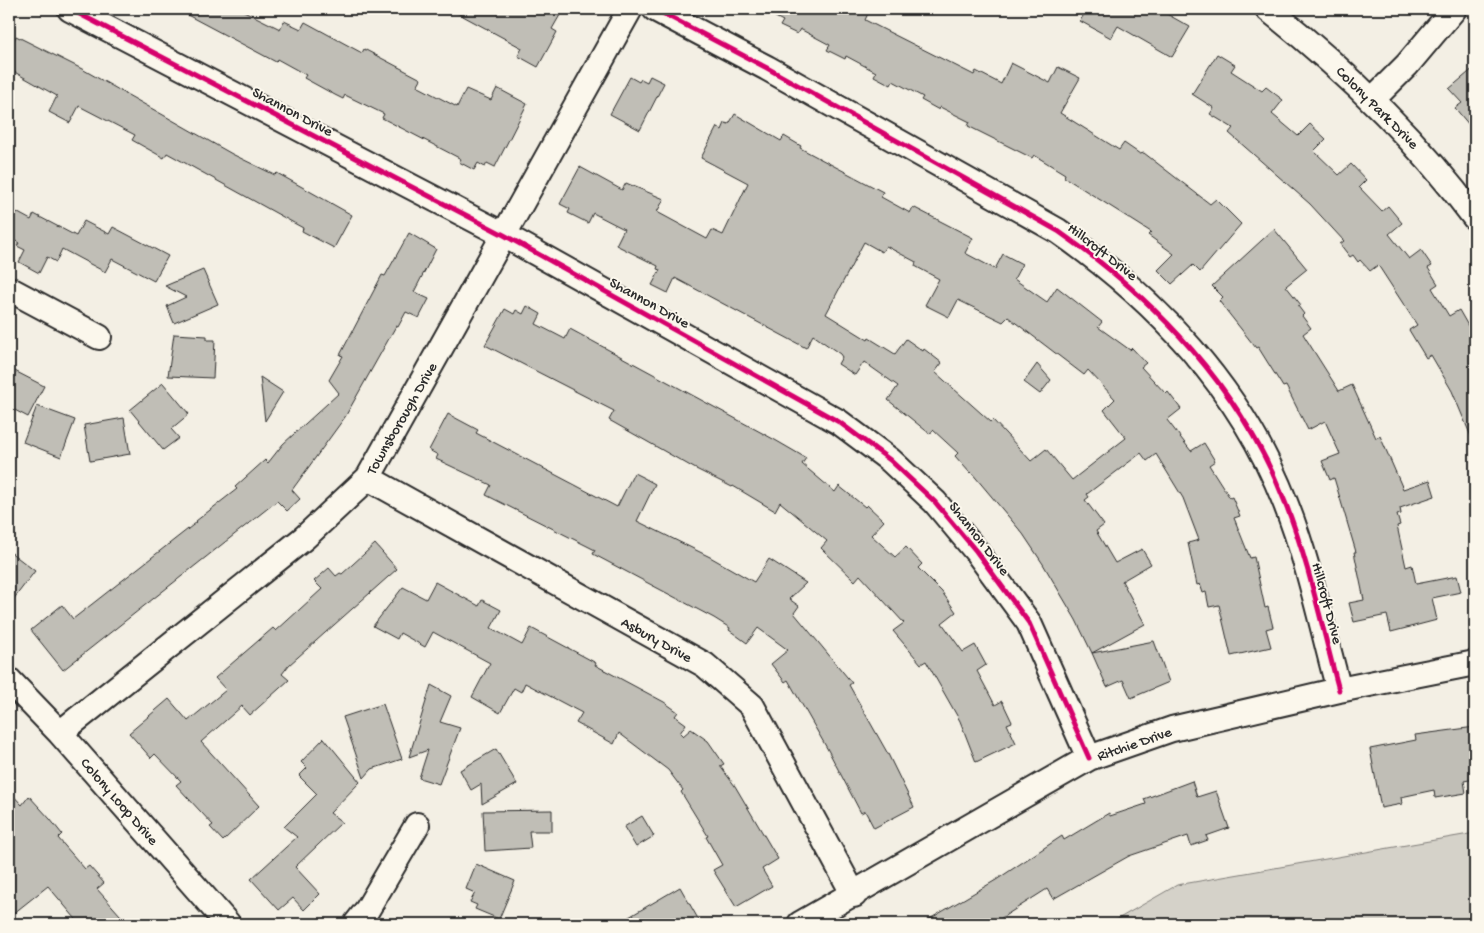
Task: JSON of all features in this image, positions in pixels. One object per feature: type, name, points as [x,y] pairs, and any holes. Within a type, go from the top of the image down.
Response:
[{"type":"street","name":"Shannon Drive","points":[[70,9],[504,235],[839,422],[890,460],[935,502],[976,551],[1029,623],[1089,758]]},
{"type":"street","name":"Townsborough Drive","points":[[60,733],[304,538],[368,478],[630,9]]},
{"type":"street","name":"Hillcroft Drive","points":[[656,9],[767,68],[1058,231],[1096,258],[1131,287],[1182,338],[1218,381],[1233,402],[1260,450],[1284,500],[1297,535],[1339,690]]},
{"type":"street","name":"Colony Park Drive","points":[[1268,9],[1321,51],[1372,99],[1441,173],[1475,218]]},
{"type":"street","points":[[1372,99],[1408,65],[1454,9]]},
{"type":"street","points":[[9,289],[99,337]]},
{"type":"street","name":"Asbury Drive","points":[[368,478],[705,665],[752,706],[854,895]]},
{"type":"street","name":"Ritchie Drive","points":[[800,924],[854,895],[1089,758],[1172,730],[1339,690],[1475,662]]},
{"type":"street","name":"Colony Loop Drive","points":[[9,680],[60,733],[228,924]]},
{"type":"street","points":[[356,924],[367,910],[417,825]]},
{"type":"shaded area","points":[[1475,833],[1475,924],[1109,924],[1177,885]]},
{"type":"building","points":[[176,9],[240,9],[280,29],[284,21],[301,29],[305,22],[362,53],[364,49],[421,79],[417,86],[457,107],[466,89],[491,100],[497,88],[527,104],[495,167],[487,163],[485,167],[478,163],[474,170],[459,162],[461,159],[382,118],[384,114],[345,95],[343,99],[335,95],[304,78],[306,75],[277,59],[276,62]]},
{"type":"building","points":[[450,9],[549,9],[560,15],[552,29],[557,32],[538,67],[518,56],[522,48]]},
{"type":"building","points":[[760,9],[870,9],[865,20],[974,75],[976,71],[1001,84],[1011,63],[1050,83],[1058,67],[1080,78],[1060,113],[1119,150],[1124,143],[1140,154],[1144,153],[1210,204],[1216,199],[1241,224],[1200,272],[1193,265],[1172,284],[1158,270],[1174,254],[1148,235],[1151,232],[1064,177],[1065,174],[1034,155],[1032,158],[968,126],[970,122],[940,107],[939,110],[921,100],[923,97],[893,81],[891,85],[874,76],[876,72],[846,56],[845,59],[827,50],[830,45],[800,29],[797,34],[780,26],[783,21]]},
{"type":"building","points":[[1087,9],[1158,9],[1190,27],[1172,57],[1118,26],[1111,38],[1080,21]]},
{"type":"building","points":[[16,36],[82,69],[232,154],[275,175],[277,173],[352,215],[334,248],[302,231],[303,228],[167,153],[164,158],[132,140],[135,135],[79,106],[70,123],[49,112],[57,96],[9,69],[9,50]]},
{"type":"building","points":[[1217,54],[1235,65],[1231,71],[1262,91],[1266,87],[1283,100],[1272,114],[1298,136],[1310,124],[1326,139],[1314,151],[1339,175],[1351,164],[1366,180],[1359,187],[1382,211],[1388,206],[1402,223],[1389,234],[1409,259],[1421,250],[1432,266],[1428,268],[1438,284],[1432,288],[1449,316],[1459,310],[1475,338],[1475,446],[1452,391],[1431,355],[1426,358],[1409,330],[1417,325],[1378,265],[1370,271],[1360,260],[1358,262],[1353,255],[1350,257],[1340,244],[1344,241],[1310,204],[1229,133],[1233,128],[1210,114],[1214,108],[1192,94]]},
{"type":"building","points":[[1475,67],[1475,132],[1455,108],[1462,103],[1449,89]]},
{"type":"building","points":[[650,76],[664,83],[640,130],[610,114],[630,77],[639,82],[641,79],[647,82]]},
{"type":"building","points":[[735,114],[781,141],[784,136],[801,146],[800,148],[883,192],[881,197],[910,213],[913,207],[973,238],[965,253],[995,269],[1003,254],[1022,264],[1014,279],[1047,302],[1057,287],[1102,322],[1098,327],[1130,350],[1132,348],[1146,363],[1141,367],[1166,394],[1168,392],[1181,409],[1167,420],[1191,451],[1204,443],[1215,461],[1209,465],[1230,498],[1232,497],[1240,516],[1234,518],[1250,558],[1254,557],[1265,608],[1268,607],[1273,627],[1266,629],[1271,647],[1231,656],[1219,605],[1209,607],[1206,592],[1203,593],[1200,584],[1197,585],[1188,543],[1199,540],[1183,498],[1156,454],[1147,461],[1141,453],[1087,494],[1089,497],[1085,500],[1104,525],[1096,531],[1115,563],[1142,549],[1151,564],[1122,581],[1145,624],[1092,653],[1076,620],[1023,534],[971,472],[955,456],[958,453],[933,430],[930,434],[888,400],[898,386],[864,362],[855,375],[838,364],[842,357],[840,354],[813,335],[806,348],[675,278],[668,293],[652,285],[660,270],[657,269],[658,266],[616,245],[624,229],[593,213],[588,223],[568,213],[570,209],[560,204],[580,167],[622,190],[626,183],[664,199],[657,212],[707,239],[712,230],[723,235],[748,183],[701,158],[717,127],[722,130],[725,123],[729,124]],"holes":[[[864,242],[882,252],[886,246],[916,262],[915,266],[939,279],[925,305],[949,317],[958,300],[1003,322],[1008,317],[1084,375],[1088,370],[1115,399],[1104,410],[1126,438],[1072,480],[1046,449],[1031,461],[993,420],[991,422],[935,372],[942,363],[924,349],[923,351],[906,339],[895,354],[826,314]]]},
{"type":"building","points":[[9,208],[31,220],[34,214],[76,236],[84,221],[109,234],[113,227],[168,256],[154,281],[112,259],[105,272],[62,249],[56,262],[47,257],[39,273],[19,262],[25,250],[17,246],[19,243],[9,237]]},
{"type":"building","points":[[1274,229],[1307,269],[1286,286],[1301,305],[1298,306],[1304,314],[1302,316],[1311,328],[1303,334],[1339,391],[1352,385],[1376,438],[1380,436],[1403,489],[1430,480],[1435,496],[1400,508],[1401,514],[1397,515],[1400,525],[1397,526],[1406,567],[1412,565],[1416,584],[1457,576],[1461,592],[1432,598],[1437,620],[1391,632],[1387,615],[1354,622],[1349,603],[1364,600],[1354,552],[1356,552],[1334,478],[1330,480],[1322,461],[1340,454],[1325,421],[1308,430],[1286,386],[1283,387],[1258,347],[1256,348],[1219,301],[1223,297],[1212,286]]},
{"type":"building","points":[[409,233],[436,249],[414,292],[429,299],[419,318],[406,312],[398,327],[396,326],[345,417],[292,490],[300,499],[287,511],[277,501],[63,670],[31,630],[62,605],[73,619],[237,489],[235,487],[265,460],[268,463],[283,444],[339,393],[329,380],[343,356],[340,355],[382,275],[385,276]]},
{"type":"building","points":[[203,270],[218,304],[174,323],[167,306],[186,297],[165,286]]},
{"type":"building","points":[[527,306],[541,314],[536,324],[565,339],[570,329],[775,440],[806,458],[802,464],[835,492],[839,486],[865,507],[867,505],[884,521],[871,535],[895,557],[906,547],[922,564],[918,568],[942,592],[956,612],[942,623],[963,652],[975,645],[986,665],[977,671],[995,705],[1002,701],[1012,722],[1007,724],[1016,743],[976,762],[960,721],[926,661],[921,664],[893,631],[904,623],[860,575],[855,581],[821,548],[827,541],[780,502],[775,511],[733,486],[694,468],[609,420],[614,411],[485,345],[505,309],[514,314],[516,310],[523,314]]},
{"type":"building","points":[[174,334],[207,336],[207,340],[215,340],[213,378],[168,376]]},
{"type":"building","points":[[1037,364],[1051,380],[1040,394],[1024,382]]},
{"type":"building","points":[[9,368],[44,386],[28,417],[9,407]]},
{"type":"building","points":[[260,377],[283,392],[265,421]]},
{"type":"building","points":[[163,383],[189,414],[171,429],[179,438],[163,450],[130,410]]},
{"type":"building","points":[[37,406],[75,420],[61,457],[23,442]]},
{"type":"building","points":[[448,414],[478,430],[476,433],[617,507],[634,473],[655,484],[637,521],[710,557],[754,582],[769,559],[806,583],[789,599],[799,606],[794,613],[852,683],[849,685],[888,754],[914,807],[874,828],[865,811],[861,813],[788,680],[785,682],[771,664],[788,650],[758,628],[747,643],[729,630],[730,628],[714,618],[593,554],[595,550],[486,495],[491,485],[436,459],[438,455],[429,450]]},
{"type":"building","points":[[124,418],[130,454],[90,461],[84,425]]},
{"type":"building","points":[[375,544],[397,569],[289,665],[282,674],[289,680],[250,715],[242,706],[201,742],[259,806],[223,841],[210,827],[213,825],[176,785],[181,781],[155,754],[151,758],[129,733],[169,699],[188,721],[226,690],[215,678],[273,628],[276,631],[322,589],[314,581],[329,568],[336,576],[340,573],[342,574]]},
{"type":"building","points":[[9,551],[35,571],[9,605]]},
{"type":"building","points":[[435,582],[479,606],[482,600],[501,610],[491,628],[522,645],[531,628],[596,663],[595,665],[664,702],[678,712],[675,716],[686,724],[680,733],[683,736],[691,729],[708,741],[724,764],[720,766],[735,786],[778,859],[762,869],[772,886],[736,907],[713,870],[722,865],[706,837],[708,836],[681,792],[683,790],[668,770],[619,733],[614,744],[576,723],[582,713],[525,683],[521,692],[514,688],[500,713],[472,697],[490,663],[433,632],[425,647],[400,633],[397,639],[373,626],[403,587],[426,599]]},
{"type":"building","points":[[1154,641],[1169,682],[1131,698],[1123,680],[1107,687],[1092,653]]},
{"type":"building","points":[[431,685],[451,696],[440,722],[460,728],[439,784],[419,778],[428,750],[409,757]]},
{"type":"building","points":[[383,704],[402,759],[372,769],[364,778],[343,717]]},
{"type":"building","points":[[1475,727],[1475,779],[1464,781],[1466,793],[1435,798],[1434,790],[1401,797],[1402,804],[1381,808],[1370,749],[1416,740],[1415,735]]},
{"type":"building","points":[[324,738],[360,782],[330,813],[342,822],[295,867],[320,894],[304,910],[293,898],[279,910],[251,879],[297,837],[284,827],[317,794],[299,776],[307,768],[301,762]]},
{"type":"building","points":[[496,749],[517,784],[482,804],[481,784],[471,790],[460,770]]},
{"type":"building","points":[[1192,781],[1197,797],[1216,791],[1229,828],[1206,836],[1208,840],[1191,846],[1188,836],[1129,856],[1053,899],[1047,889],[992,924],[921,924],[996,880],[1062,836],[1064,840],[1109,813],[1110,816],[1146,804],[1144,799]]},
{"type":"building","points":[[9,791],[22,805],[29,796],[50,819],[62,834],[58,838],[85,869],[89,866],[104,883],[97,889],[128,924],[80,924],[48,886],[9,917]]},
{"type":"building","points":[[552,810],[552,831],[529,831],[531,848],[485,851],[483,811]]},
{"type":"building","points":[[642,816],[654,836],[636,847],[624,827]]},
{"type":"building","points":[[476,864],[515,881],[499,919],[475,909],[477,905],[470,902],[475,893],[466,889]]},
{"type":"building","points":[[680,887],[701,924],[617,924]]},
{"type":"cycle path","points":[[70,9],[504,235],[839,422],[890,460],[935,502],[976,551],[1029,623],[1089,758]]},
{"type":"cycle path","points":[[655,9],[767,68],[1058,231],[1129,286],[1161,317],[1192,350],[1220,385],[1245,422],[1267,461],[1294,525],[1315,595],[1339,690]]}]
